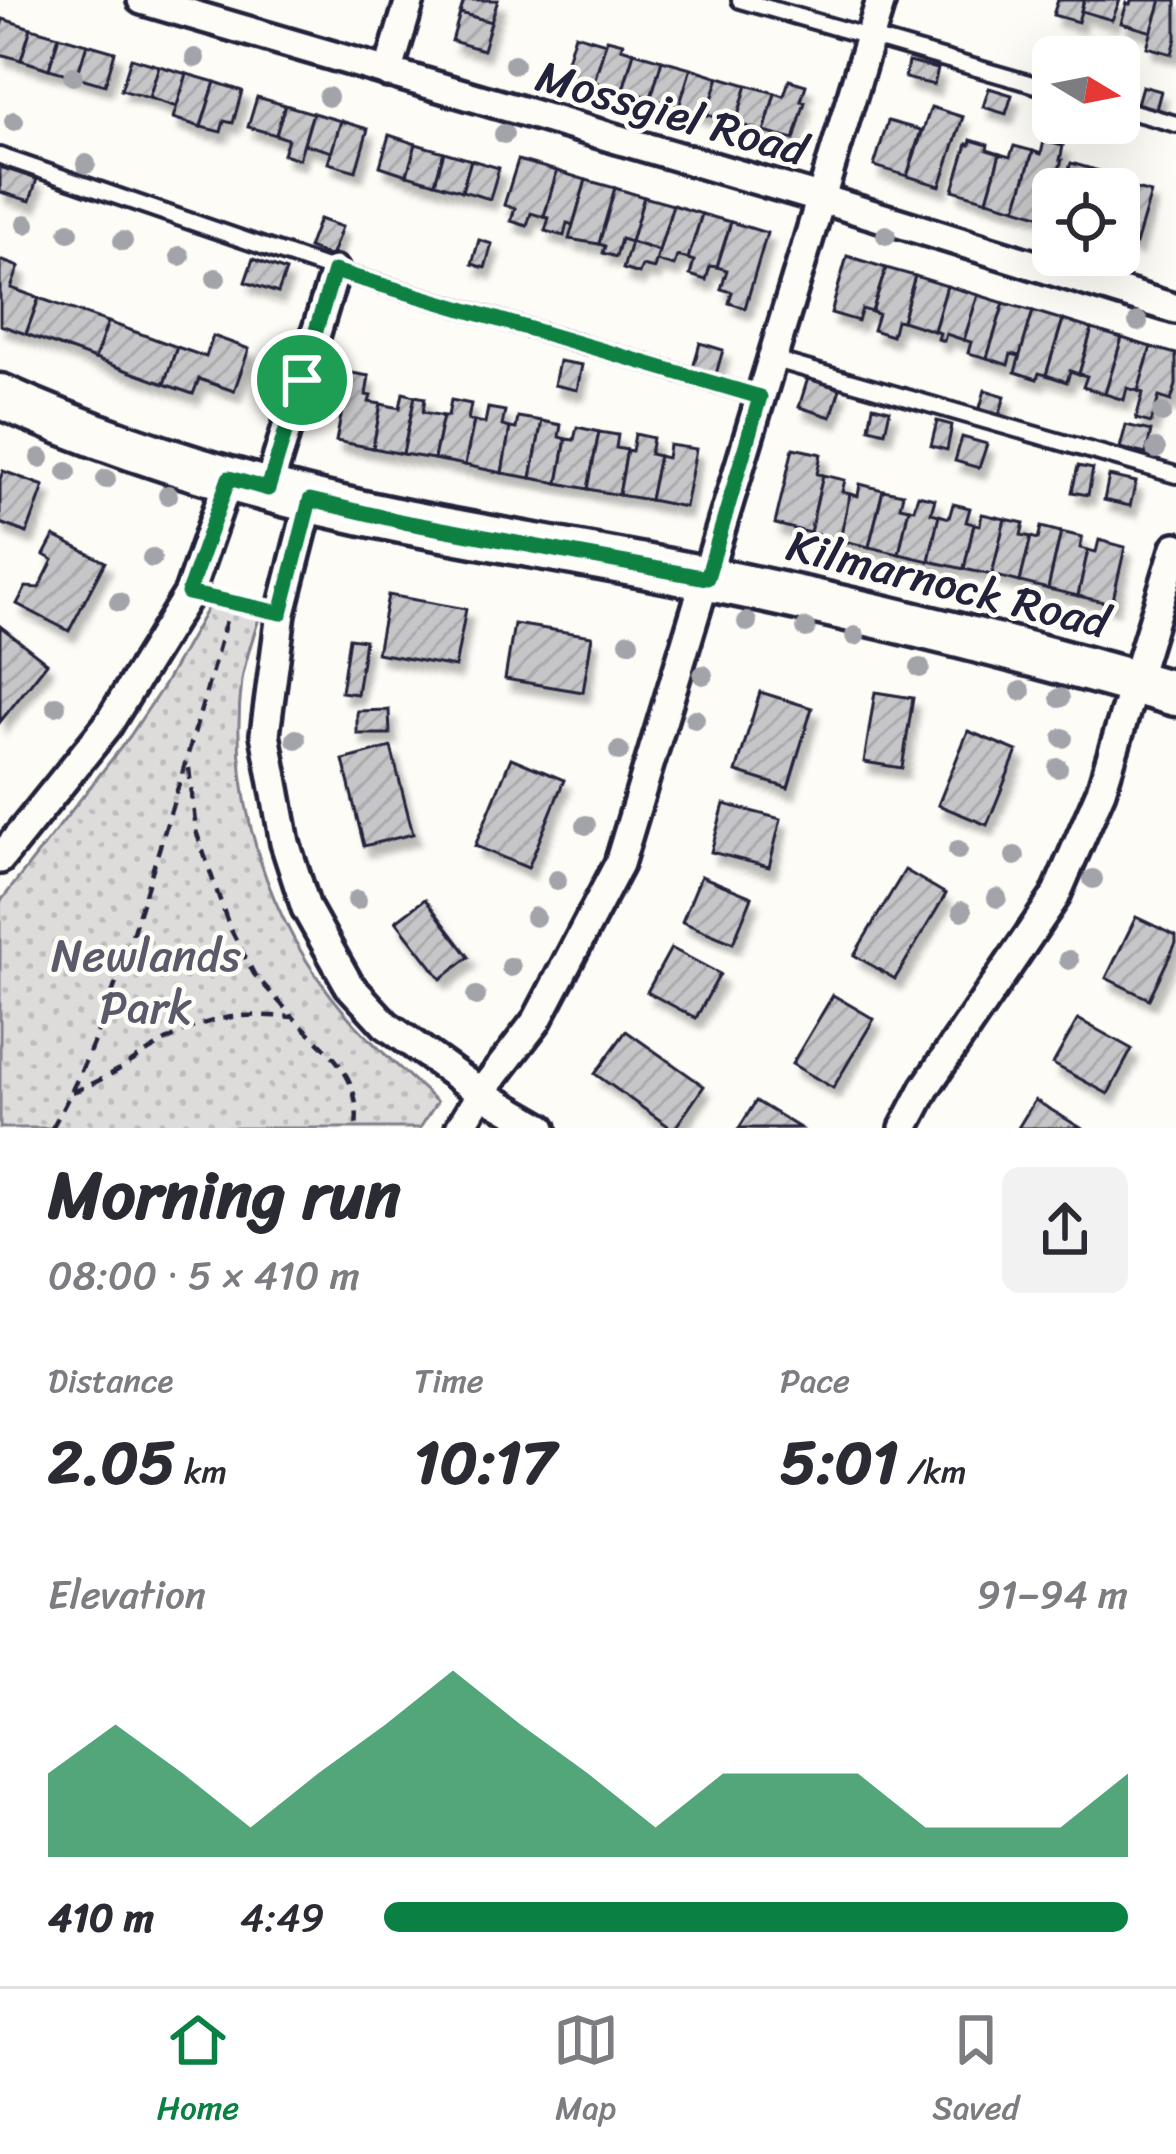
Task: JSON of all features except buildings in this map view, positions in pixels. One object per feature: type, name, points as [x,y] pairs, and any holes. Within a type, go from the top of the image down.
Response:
[{"type":"main road","name":"Kilmarnock Road","points":[[0,396],[158,457],[310,500],[878,615],[1156,688]]},
{"type":"street","name":"Mossgiel Road","points":[[142,0],[822,199],[1176,309]]},
{"type":"street","points":[[388,73],[410,0]]},
{"type":"street","points":[[460,1128],[537,1020],[619,864],[881,0]]},
{"type":"street","points":[[0,859],[107,725],[188,593],[249,483],[334,271]]},
{"type":"street","points":[[310,500],[281,613],[265,734],[285,843],[306,908],[349,986],[386,1025],[482,1093],[542,1128]]},
{"type":"street","points":[[904,1128],[925,1088],[1055,898],[1101,791],[1156,688],[1176,547]]},
{"type":"lane","points":[[740,0],[1032,84]]},
{"type":"lane","points":[[1140,114],[1176,124]]},
{"type":"lane","points":[[0,157],[334,271],[760,397]]},
{"type":"lane","points":[[772,359],[1176,475]]},
{"type":"path","points":[[188,593],[281,613]]},
{"type":"path","points":[[52,1128],[107,1011],[188,761],[231,602]]},
{"type":"path","points":[[188,761],[196,831],[230,926],[254,974],[346,1071],[356,1094],[356,1128]]},
{"type":"path","points":[[72,1092],[91,1086],[188,1030],[223,1018],[292,1018]]},
{"type":"green space","name":"Newlands Park","points":[[213,598],[262,609],[242,680],[241,769],[259,857],[275,899],[294,940],[345,1013],[437,1102],[420,1128],[0,1128],[0,902],[130,736]]},
{"type":"route","points":[[334,271],[760,397],[707,578],[310,500],[281,613],[188,593],[229,478],[268,489],[302,380],[334,271]]}]
